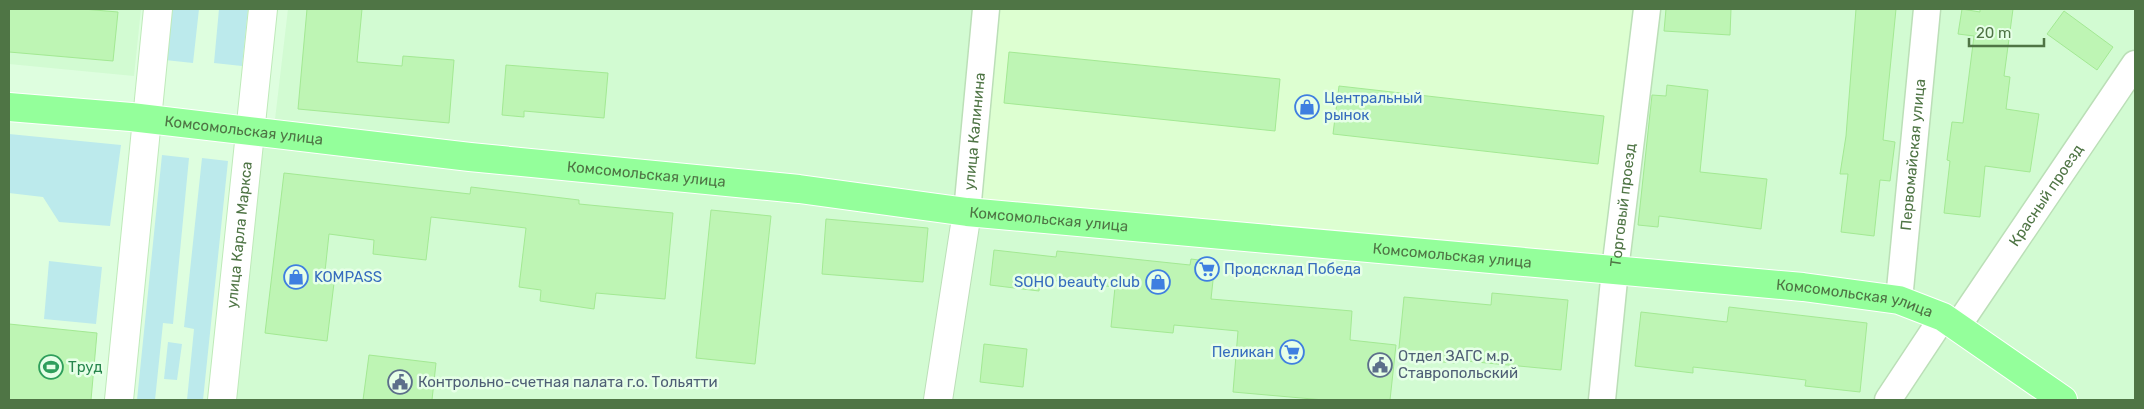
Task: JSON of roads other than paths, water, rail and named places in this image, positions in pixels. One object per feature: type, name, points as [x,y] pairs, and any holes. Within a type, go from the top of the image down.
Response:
[{"type":"main road","points":[[119,400],[158,9]]},
{"type":"main road","name":"улица Карла Маркса","points":[[222,400],[263,9]]},
{"type":"main road","name":"Комсомольская улица","points":[[9,107],[147,119],[470,157],[799,189],[967,212],[1803,287],[1899,300],[1950,322],[2063,400]]},
{"type":"main road","name":"улица Калинина","points":[[938,400],[967,212]]},
{"type":"street","name":"улица Калинина","points":[[967,212],[986,9]]},
{"type":"street","name":"Торговый проезд","points":[[1602,400],[1615,270],[1647,9]]},
{"type":"street","name":"Первомайская улица","points":[[1899,300],[1927,9]]},
{"type":"street","name":"Красный проезд","points":[[1888,400],[1950,322],[2135,64]]},
{"type":"place","name":"Центральный рынок","points":[[1307,107]]},
{"type":"place","name":"Продсклад Победа","points":[[1207,269]]},
{"type":"place","name":"KOMPASS","points":[[296,277]]},
{"type":"place","name":"SOHO beauty club","points":[[1158,282]]},
{"type":"place","name":"Пеликан","points":[[1292,352]]},
{"type":"place","name":"Отдел ЗАГС м.р. Ставропольский","points":[[1380,365]]},
{"type":"place","name":"Труд","points":[[51,367]]},
{"type":"place","name":"Контрольно-счетная палата г.о. Тольятти","points":[[400,382]]}]
